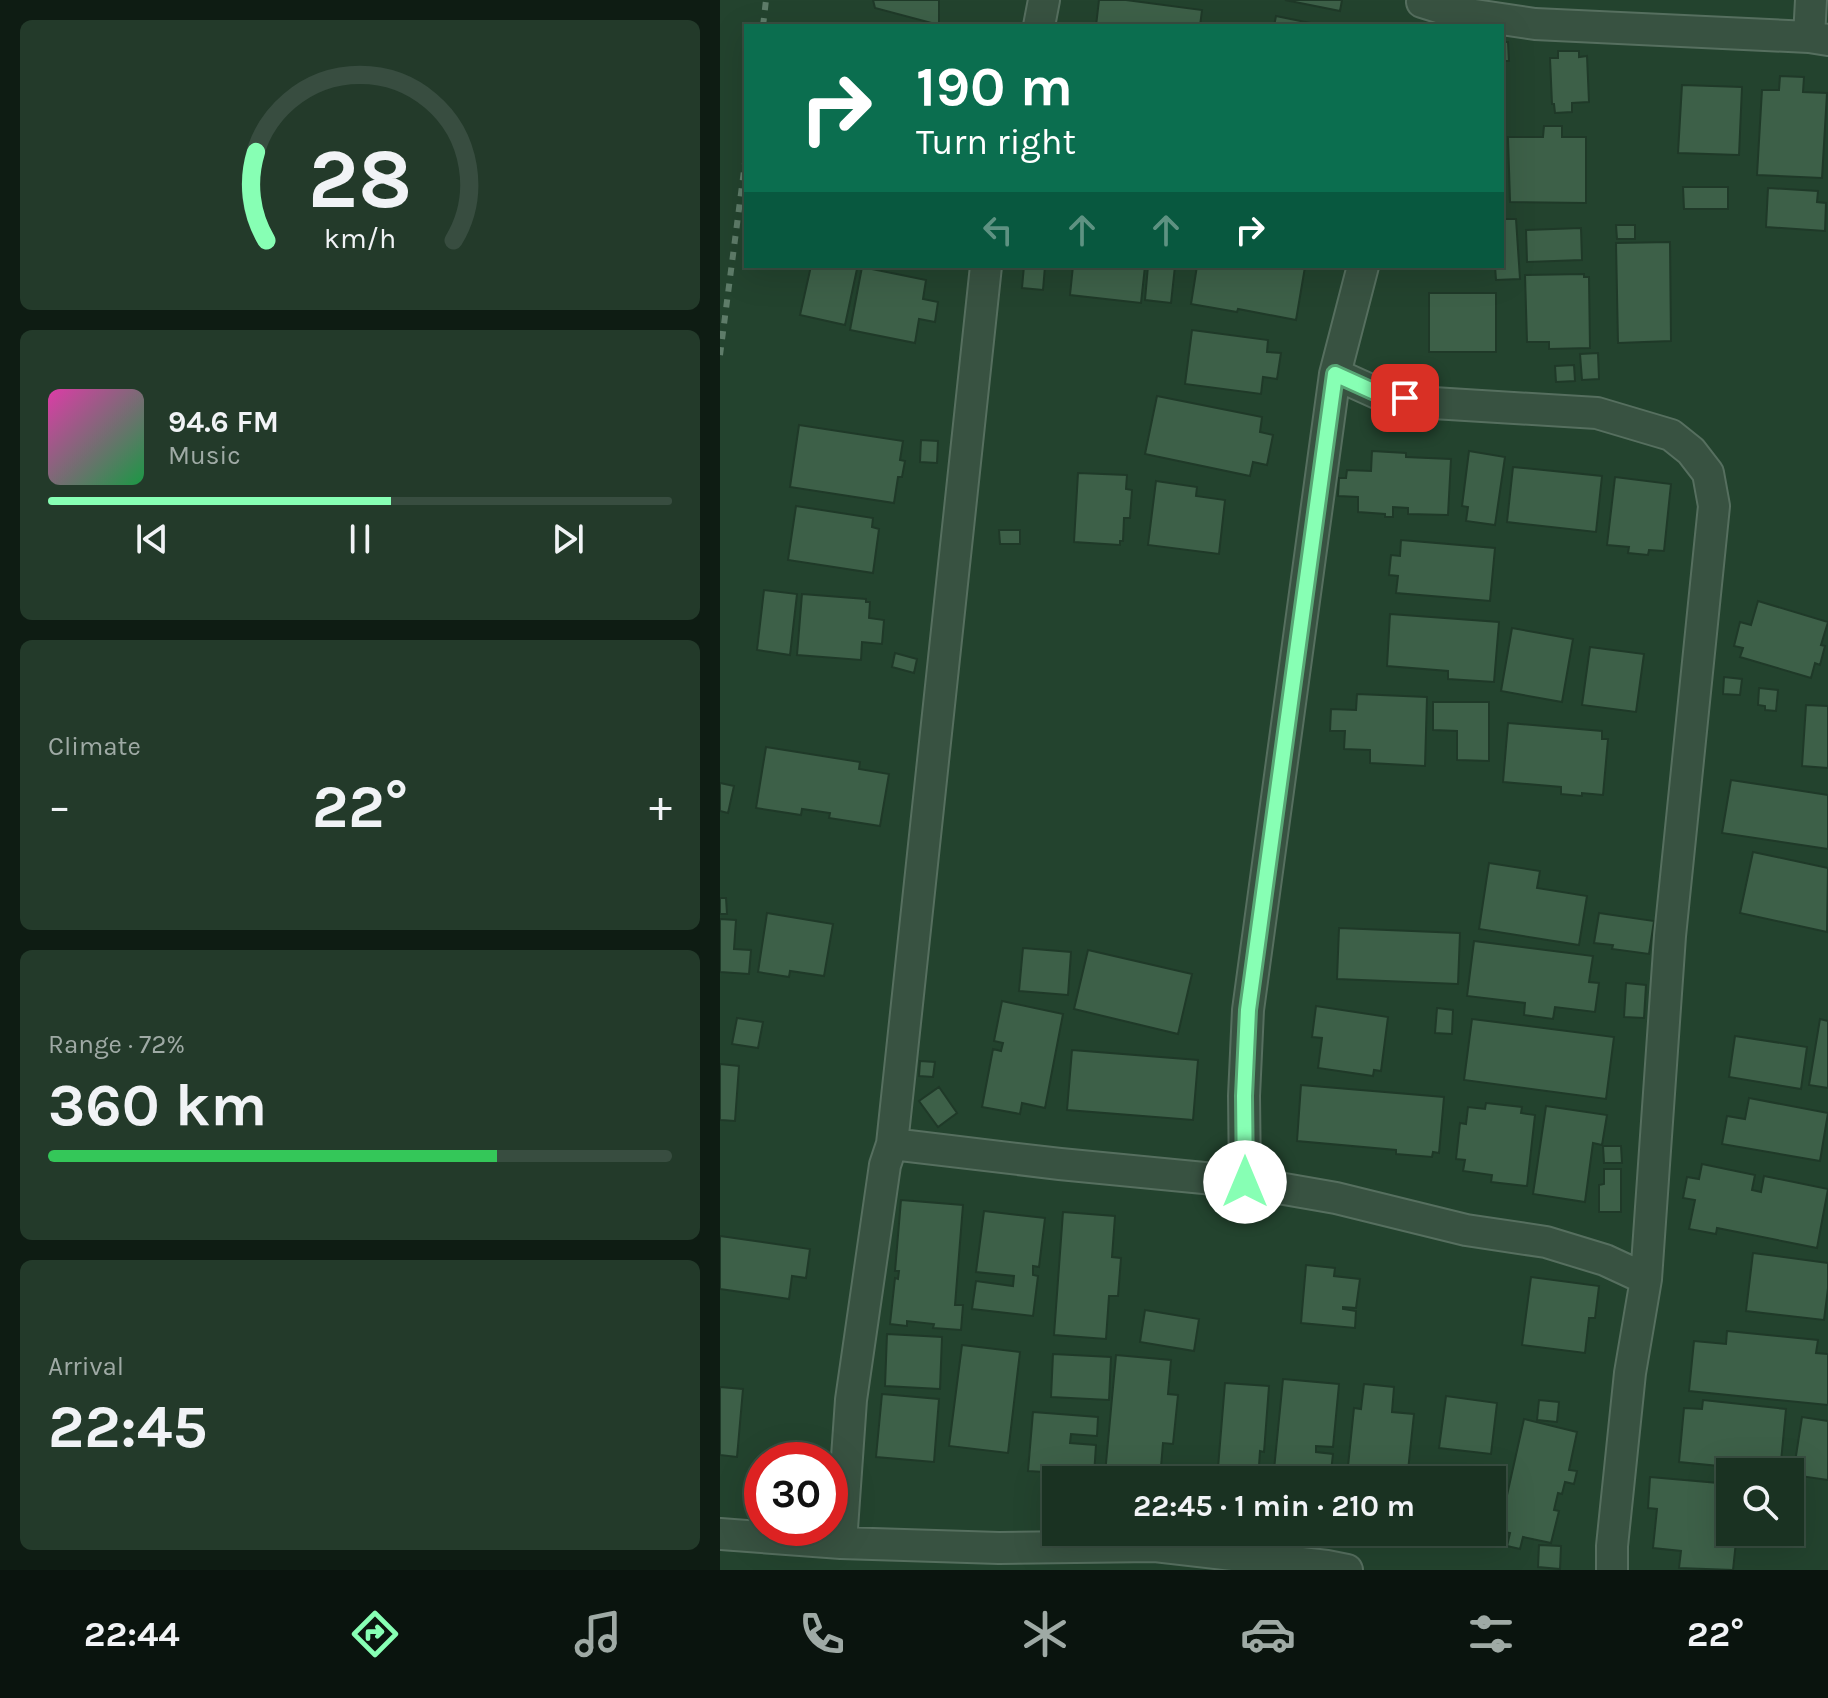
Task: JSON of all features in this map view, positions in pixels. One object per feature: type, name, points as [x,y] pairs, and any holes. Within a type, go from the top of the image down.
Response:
[{"type":"street","points":[[1039,24],[1044,0]]},
{"type":"street","points":[[1421,9],[1535,24],[1818,39],[1811,0]]},
{"type":"street","points":[[848,1443],[851,1400],[885,1165],[892,1144],[986,268]]},
{"type":"street","points":[[1245,1182],[1244,1096],[1248,1010],[1335,374],[1362,268]]},
{"type":"street","points":[[1335,374],[1377,393],[1433,403],[1597,413],[1671,435],[1691,451],[1708,473],[1714,506],[1670,936],[1646,1279],[1630,1373],[1612,1570]]},
{"type":"street","points":[[892,1144],[1245,1182],[1336,1198],[1466,1230],[1546,1242],[1605,1260],[1646,1279]]},
{"type":"street","points":[[720,1534],[744,1536]]},
{"type":"street","points":[[848,1543],[1030,1549],[1155,1546],[1334,1569]]},
{"type":"building","points":[[873,0],[939,0],[939,24],[935,24],[875,8]]},
{"type":"building","points":[[1099,0],[1126,0],[1202,10],[1200,24],[1096,24]]},
{"type":"building","points":[[1285,0],[1342,0],[1340,11]]},
{"type":"building","points":[[1276,16],[1315,24],[1274,24]]},
{"type":"building","points":[[1504,42],[1508,42],[1509,61],[1504,61]]},
{"type":"building","points":[[1558,51],[1579,51],[1579,57],[1587,56],[1589,102],[1572,103],[1572,112],[1555,113],[1552,104],[1550,58],[1558,58]]},
{"type":"building","points":[[1780,76],[1804,77],[1803,92],[1827,93],[1822,178],[1757,175],[1762,90],[1779,90]]},
{"type":"building","points":[[1682,85],[1742,87],[1739,155],[1678,153]]},
{"type":"building","points":[[1544,126],[1562,126],[1562,137],[1586,137],[1586,203],[1510,202],[1508,137],[1543,137]]},
{"type":"building","points":[[1683,187],[1728,187],[1728,209],[1684,209]]},
{"type":"building","points":[[1768,188],[1818,191],[1817,202],[1826,203],[1825,231],[1766,227]]},
{"type":"building","points":[[1504,219],[1516,219],[1520,279],[1496,280],[1495,268],[1504,268]]},
{"type":"building","points":[[1616,225],[1635,225],[1635,239],[1617,239]]},
{"type":"building","points":[[1581,228],[1582,260],[1527,262],[1526,230]]},
{"type":"building","points":[[1670,242],[1671,341],[1618,343],[1616,243]]},
{"type":"building","points":[[811,268],[857,269],[845,325],[800,315]]},
{"type":"building","points":[[862,268],[926,280],[923,299],[938,302],[935,322],[919,319],[915,343],[850,330]]},
{"type":"building","points":[[1024,268],[1045,268],[1043,290],[1022,288]]},
{"type":"building","points":[[1073,268],[1145,268],[1141,303],[1070,295]]},
{"type":"building","points":[[1148,268],[1175,268],[1171,303],[1145,300]]},
{"type":"building","points":[[1197,268],[1305,268],[1296,320],[1191,304]]},
{"type":"building","points":[[1584,274],[1584,277],[1589,277],[1590,348],[1549,349],[1549,342],[1527,342],[1525,275]]},
{"type":"building","points":[[1429,293],[1496,293],[1496,352],[1429,352]]},
{"type":"building","points":[[1192,330],[1268,340],[1267,352],[1281,353],[1277,379],[1263,377],[1261,394],[1185,384]]},
{"type":"building","points":[[1598,353],[1599,379],[1582,380],[1580,354]]},
{"type":"building","points":[[1574,365],[1575,381],[1556,382],[1555,366]]},
{"type":"building","points":[[1157,396],[1262,417],[1260,432],[1273,435],[1267,465],[1253,462],[1250,476],[1145,454]]},
{"type":"building","points":[[799,425],[903,441],[900,460],[905,461],[902,477],[898,477],[894,503],[790,487]]},
{"type":"building","points":[[921,440],[938,441],[937,463],[920,462]]},
{"type":"building","points":[[1372,451],[1406,453],[1406,457],[1451,459],[1448,515],[1408,514],[1408,508],[1393,507],[1393,517],[1385,517],[1385,514],[1358,512],[1358,497],[1338,496],[1339,478],[1346,478],[1347,470],[1371,471]]},
{"type":"building","points":[[1469,451],[1505,457],[1495,525],[1466,521],[1468,507],[1462,506]]},
{"type":"building","points":[[1513,467],[1602,476],[1596,532],[1507,522]]},
{"type":"building","points":[[1078,473],[1127,475],[1126,489],[1132,490],[1130,518],[1124,518],[1120,545],[1074,542]]},
{"type":"building","points":[[1615,477],[1671,484],[1664,551],[1649,550],[1648,555],[1628,553],[1629,547],[1607,545]]},
{"type":"building","points":[[1156,481],[1197,487],[1196,496],[1225,500],[1219,554],[1148,545]]},
{"type":"building","points":[[796,506],[873,518],[872,527],[879,529],[873,573],[788,560]]},
{"type":"building","points":[[999,530],[1020,530],[1020,544],[1000,544]]},
{"type":"building","points":[[1401,540],[1495,548],[1490,601],[1396,593],[1398,576],[1389,575],[1391,555],[1400,556]]},
{"type":"building","points":[[764,590],[797,594],[790,655],[757,650]]},
{"type":"building","points":[[802,594],[866,599],[870,602],[869,618],[884,620],[882,644],[862,642],[861,660],[797,655]]},
{"type":"building","points":[[1758,601],[1828,622],[1821,645],[1825,646],[1820,665],[1815,663],[1811,678],[1740,657],[1743,648],[1734,646],[1740,622],[1751,625]]},
{"type":"building","points":[[1390,614],[1499,622],[1494,682],[1448,679],[1448,671],[1387,666]]},
{"type":"building","points":[[1512,628],[1573,639],[1562,702],[1501,691]]},
{"type":"building","points":[[1590,647],[1644,654],[1636,712],[1582,705]]},
{"type":"building","points":[[895,653],[917,659],[914,673],[892,667]]},
{"type":"building","points":[[1724,677],[1742,679],[1740,695],[1723,694]]},
{"type":"building","points":[[1759,688],[1778,690],[1776,711],[1765,710],[1765,706],[1758,705]]},
{"type":"building","points":[[1357,694],[1427,697],[1425,766],[1370,763],[1370,750],[1344,749],[1345,731],[1330,731],[1331,709],[1356,710]]},
{"type":"building","points":[[1433,702],[1489,702],[1489,761],[1457,760],[1457,731],[1433,730]]},
{"type":"building","points":[[1806,705],[1828,706],[1828,768],[1802,766]]},
{"type":"building","points":[[1508,723],[1602,731],[1602,739],[1608,739],[1603,795],[1561,794],[1561,787],[1503,782]]},
{"type":"building","points":[[766,747],[860,762],[859,769],[889,774],[880,826],[829,818],[830,813],[802,809],[801,815],[756,808]]},
{"type":"building","points":[[1731,780],[1828,795],[1828,849],[1722,833]]},
{"type":"building","points":[[720,783],[734,786],[728,813],[720,811]]},
{"type":"building","points":[[1753,852],[1828,868],[1827,932],[1740,913]]},
{"type":"building","points":[[1489,863],[1540,871],[1537,888],[1587,896],[1579,945],[1479,929]]},
{"type":"building","points":[[720,898],[726,898],[727,914],[720,914]]},
{"type":"building","points":[[767,913],[833,924],[824,976],[790,971],[789,977],[758,972]]},
{"type":"building","points":[[1599,913],[1654,921],[1649,954],[1594,943]]},
{"type":"building","points":[[720,919],[736,920],[734,949],[751,950],[749,974],[720,972]]},
{"type":"building","points":[[1339,928],[1460,933],[1458,984],[1337,979]]},
{"type":"building","points":[[1474,941],[1593,956],[1589,982],[1599,983],[1595,1012],[1555,1007],[1553,1019],[1524,1015],[1525,1003],[1467,996]]},
{"type":"building","points":[[1023,948],[1071,952],[1068,995],[1019,991]]},
{"type":"building","points":[[1088,950],[1192,974],[1178,1034],[1074,1009]]},
{"type":"building","points":[[1626,983],[1646,985],[1644,1018],[1624,1017]]},
{"type":"building","points":[[1002,1001],[1063,1014],[1045,1108],[1022,1103],[1020,1114],[982,1107],[993,1049],[1001,1051],[1003,1043],[994,1041]]},
{"type":"building","points":[[1316,1006],[1388,1017],[1381,1071],[1374,1070],[1373,1076],[1318,1068],[1322,1038],[1312,1037]]},
{"type":"building","points":[[1437,1008],[1453,1010],[1452,1034],[1435,1033]]},
{"type":"building","points":[[737,1018],[763,1022],[758,1048],[732,1044]]},
{"type":"building","points":[[1472,1019],[1614,1037],[1606,1099],[1464,1080]]},
{"type":"building","points":[[1820,1019],[1828,1021],[1828,1088],[1809,1085]]},
{"type":"building","points":[[1735,1036],[1807,1047],[1801,1089],[1729,1077]]},
{"type":"building","points":[[1072,1050],[1198,1060],[1193,1120],[1067,1110]]},
{"type":"building","points":[[920,1061],[935,1062],[933,1077],[919,1076]]},
{"type":"building","points":[[720,1064],[739,1066],[735,1121],[720,1120]]},
{"type":"building","points":[[1301,1085],[1444,1097],[1439,1153],[1433,1152],[1432,1157],[1396,1154],[1396,1150],[1297,1141]]},
{"type":"building","points":[[939,1087],[957,1113],[938,1127],[919,1101]]},
{"type":"building","points":[[1749,1098],[1828,1113],[1820,1161],[1722,1144],[1727,1116],[1745,1119]]},
{"type":"building","points":[[1486,1103],[1522,1107],[1521,1113],[1535,1115],[1527,1186],[1491,1182],[1492,1175],[1463,1171],[1465,1160],[1456,1159],[1460,1123],[1466,1124],[1468,1107],[1485,1109]]},
{"type":"building","points":[[1546,1106],[1607,1115],[1602,1145],[1593,1143],[1585,1202],[1533,1194]]},
{"type":"building","points":[[1603,1146],[1621,1146],[1622,1163],[1604,1163]]},
{"type":"building","points":[[1702,1164],[1755,1175],[1752,1190],[1761,1192],[1764,1176],[1828,1189],[1817,1248],[1717,1228],[1716,1234],[1689,1229],[1695,1200],[1683,1198],[1687,1177],[1699,1179]]},
{"type":"building","points":[[1604,1169],[1621,1169],[1621,1212],[1599,1212],[1599,1185],[1604,1184]]},
{"type":"building","points":[[901,1200],[963,1205],[955,1305],[963,1305],[961,1330],[933,1328],[934,1324],[907,1321],[907,1326],[890,1324],[895,1278],[898,1279],[899,1271],[895,1271]]},
{"type":"building","points":[[984,1211],[1045,1218],[1039,1267],[1033,1266],[1033,1275],[1038,1276],[1033,1316],[972,1309],[976,1281],[1013,1286],[1014,1276],[976,1272]]},
{"type":"building","points":[[1063,1212],[1115,1216],[1112,1257],[1121,1258],[1118,1296],[1109,1296],[1106,1339],[1054,1335]]},
{"type":"building","points":[[720,1236],[810,1249],[806,1278],[792,1276],[789,1299],[720,1289]]},
{"type":"building","points":[[1753,1253],[1828,1263],[1824,1320],[1746,1311]]},
{"type":"building","points":[[1306,1265],[1335,1268],[1334,1276],[1360,1279],[1356,1308],[1343,1307],[1356,1311],[1355,1328],[1301,1323]]},
{"type":"building","points":[[1531,1277],[1599,1286],[1595,1318],[1589,1318],[1585,1353],[1522,1345]]},
{"type":"building","points":[[1145,1310],[1199,1319],[1194,1351],[1140,1342]]},
{"type":"building","points":[[1727,1331],[1818,1340],[1816,1353],[1828,1354],[1828,1405],[1689,1391],[1694,1341],[1726,1344]]},
{"type":"building","points":[[887,1334],[942,1337],[940,1389],[885,1386]]},
{"type":"building","points":[[962,1345],[1020,1352],[1008,1453],[949,1446]]},
{"type":"building","points":[[1053,1354],[1111,1357],[1109,1400],[1051,1397]]},
{"type":"building","points":[[1116,1355],[1171,1360],[1168,1394],[1178,1395],[1173,1444],[1163,1443],[1161,1466],[1106,1466]]},
{"type":"building","points":[[1283,1379],[1339,1384],[1333,1447],[1316,1446],[1316,1452],[1333,1454],[1332,1466],[1274,1466]]},
{"type":"building","points":[[1225,1383],[1269,1386],[1264,1452],[1260,1451],[1259,1466],[1218,1466]]},
{"type":"building","points":[[1364,1384],[1394,1387],[1392,1412],[1414,1414],[1408,1466],[1348,1466],[1354,1408],[1361,1409]]},
{"type":"building","points":[[720,1387],[743,1389],[737,1457],[720,1455]]},
{"type":"building","points":[[882,1394],[939,1399],[934,1462],[876,1457]]},
{"type":"building","points":[[1446,1396],[1497,1403],[1491,1454],[1439,1448]]},
{"type":"building","points":[[1539,1400],[1559,1402],[1557,1422],[1537,1420]]},
{"type":"building","points":[[1703,1400],[1786,1409],[1781,1458],[1716,1458],[1716,1466],[1679,1462],[1684,1408],[1702,1409]]},
{"type":"building","points":[[1033,1412],[1098,1417],[1097,1436],[1071,1434],[1070,1443],[1096,1445],[1095,1466],[1042,1466],[1042,1472],[1028,1471]]},
{"type":"building","points":[[1802,1417],[1828,1421],[1828,1480],[1804,1477],[1804,1458],[1796,1458]]},
{"type":"building","points":[[1524,1419],[1577,1432],[1569,1470],[1577,1471],[1574,1484],[1565,1482],[1562,1494],[1558,1493],[1554,1510],[1559,1511],[1551,1543],[1523,1537],[1520,1549],[1507,1546],[1510,1533],[1506,1532],[1506,1500]]},
{"type":"building","points":[[1650,1477],[1716,1483],[1716,1546],[1736,1546],[1733,1570],[1679,1568],[1681,1551],[1653,1548],[1657,1509],[1648,1508]]},
{"type":"building","points":[[1539,1545],[1561,1546],[1560,1569],[1538,1567]]},
{"type":"railway","points":[[763,24],[766,0]]},
{"type":"railway","points":[[720,355],[744,170]]},
{"type":"route","points":[[1245,1182],[1244,1096],[1248,1010],[1335,374],[1377,393],[1405,398]]}]
